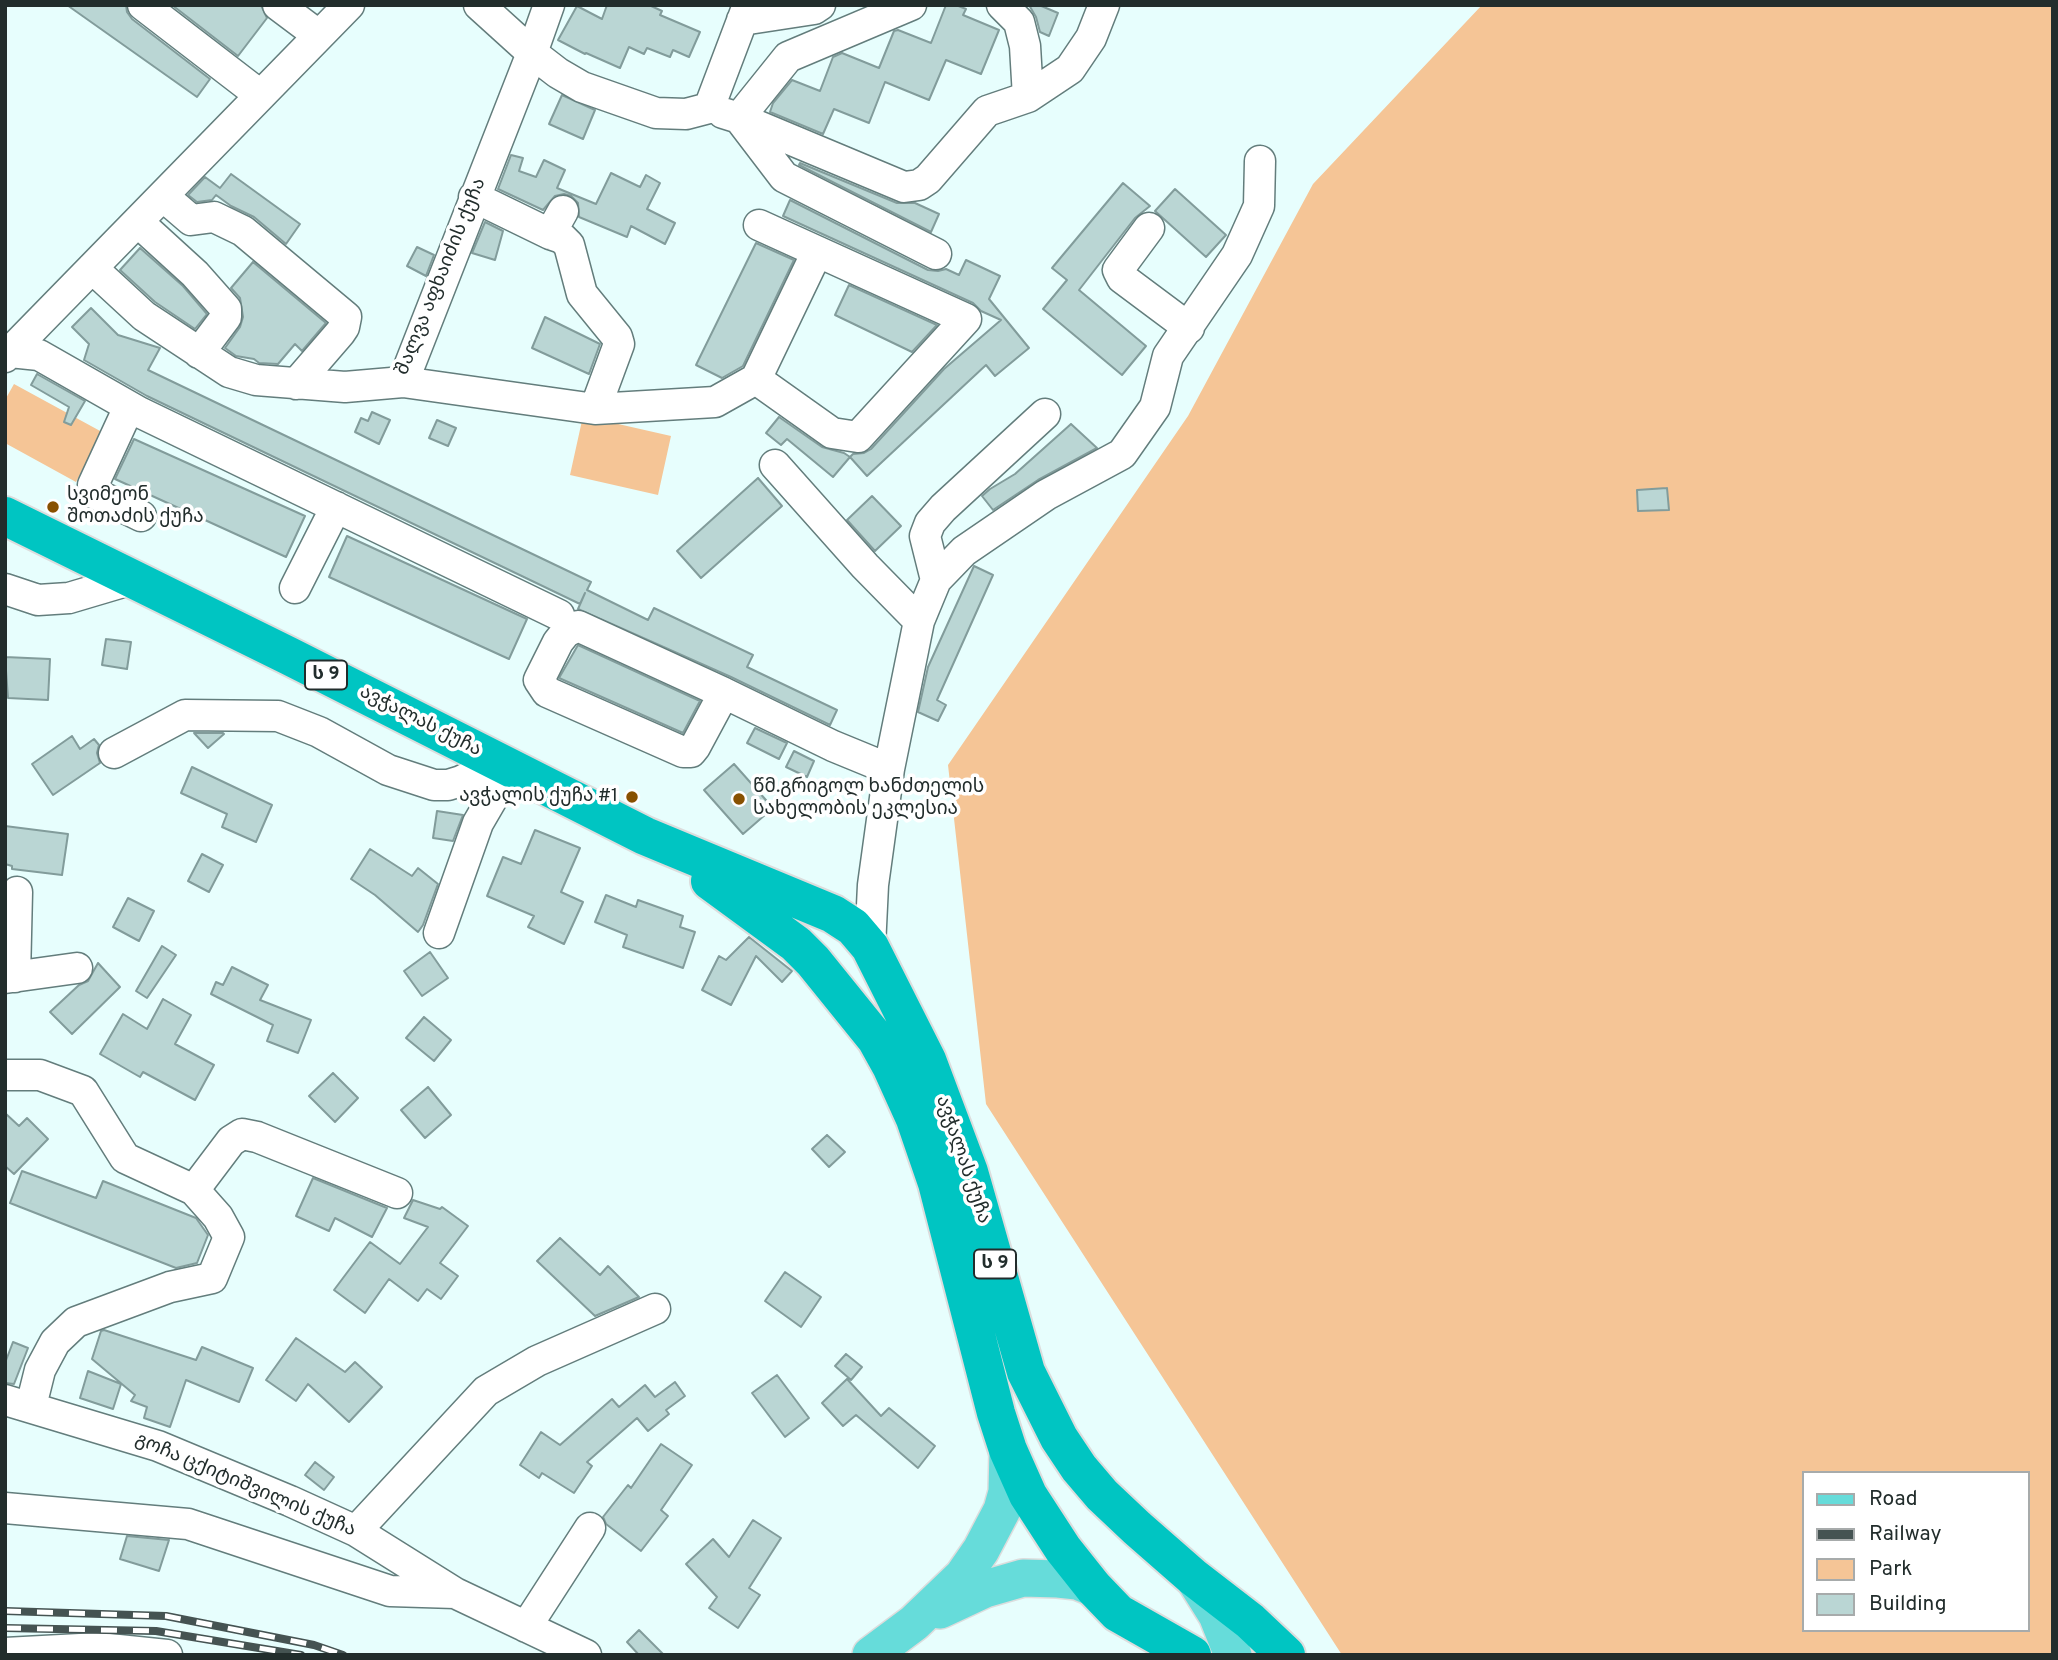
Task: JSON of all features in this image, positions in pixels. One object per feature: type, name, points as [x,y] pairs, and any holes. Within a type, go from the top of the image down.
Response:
[{"type":"highway","name":"ავჭალას ქუჩა","points":[[5,516],[645,836],[843,920],[861,935],[870,947],[912,1028],[942,1100],[969,1172],[1018,1348],[1041,1406],[1059,1438],[1079,1468],[1102,1495],[1193,1577],[1250,1621],[1286,1655]]},
{"type":"highway","name":"ავჭალას ქუჩა","points":[[645,836],[739,900],[796,944],[876,1039],[915,1119],[937,1183],[989,1389],[1008,1450],[1028,1494],[1045,1522],[1106,1600]]},
{"type":"highway","points":[[813,961],[813,950],[818,936],[831,924],[843,920]]},
{"type":"highway","name":"ს 9","points":[[1106,1600],[1175,1653]]},
{"type":"highway","points":[[1175,1653],[1196,1648],[1212,1638],[1217,1629],[1217,1615]]},
{"type":"main road","points":[[871,1655],[914,1623],[963,1576],[1002,1510],[1007,1492],[1008,1450]]},
{"type":"main road","points":[[1193,1577],[1217,1615],[1233,1655]]},
{"type":"main road","points":[[914,1623],[985,1589],[1023,1578],[1077,1581],[1106,1600]]},
{"type":"street","points":[[143,5],[260,95]]},
{"type":"street","points":[[278,5],[318,35]]},
{"type":"street","points":[[479,5],[558,73],[582,87],[656,113],[686,114],[709,108],[905,187],[919,185],[928,179],[987,111],[1028,97],[1070,69],[1091,38],[1104,5]]},
{"type":"street","name":"შალვა აფხაიძის ქუჩა","points":[[92,268],[144,316],[229,372],[256,380],[345,387],[403,382],[549,5]]},
{"type":"street","points":[[709,108],[745,13],[814,9],[820,5]]},
{"type":"street","points":[[738,118],[788,57],[911,5]]},
{"type":"street","points":[[1002,5],[1019,22],[1026,46],[1028,97]]},
{"type":"street","points":[[8,354],[344,7]]},
{"type":"street","points":[[738,118],[784,177],[936,254]]},
{"type":"street","points":[[870,947],[873,886],[889,769],[919,621],[936,580],[964,551],[1046,495],[1122,454],[1155,407],[1168,356],[1237,256],[1259,206],[1259,161]]},
{"type":"street","points":[[163,196],[191,220],[214,217],[243,231],[346,317],[344,327],[296,383]]},
{"type":"street","points":[[474,197],[556,222],[562,238],[569,245],[582,294],[617,337],[619,344],[595,409]]},
{"type":"street","points":[[138,222],[195,274],[226,309],[226,317],[199,353]]},
{"type":"street","points":[[756,379],[832,433],[858,437],[966,319],[759,225]]},
{"type":"street","points":[[1149,228],[1118,270],[1122,278],[1189,328]]},
{"type":"street","points":[[403,382],[595,409],[715,402],[756,379],[817,252]]},
{"type":"street","points":[[8,354],[39,355],[129,407],[559,615]]},
{"type":"street","points":[[129,407],[93,490],[141,516]]},
{"type":"street","points":[[936,580],[925,536],[930,523],[1045,414]]},
{"type":"street","points":[[775,465],[865,566],[919,621]]},
{"type":"street","points":[[295,588],[336,507]]},
{"type":"street","points":[[5,589],[38,600],[69,598],[132,579]]},
{"type":"street","points":[[724,694],[695,747],[691,752],[682,752],[547,692],[539,680],[558,642],[566,632],[578,626],[889,769]]},
{"type":"street","points":[[114,753],[185,715],[278,716],[319,732],[388,770],[434,785],[461,781],[502,764]]},
{"type":"street","points":[[439,933],[502,764]]},
{"type":"street","points":[[843,920],[873,886]]},
{"type":"street","points":[[17,892],[10,978],[77,968]]},
{"type":"street","points":[[5,1075],[40,1075],[83,1091],[125,1158],[194,1190],[218,1217],[229,1237],[212,1278],[170,1287],[76,1322],[55,1342],[18,1403]]},
{"type":"street","points":[[194,1190],[231,1141],[242,1134],[257,1137],[397,1193]]},
{"type":"street","points":[[356,1531],[486,1391],[537,1361],[655,1308]]},
{"type":"street","name":"გოჩა ცქიტიშვილის ქუჩა","points":[[18,1403],[158,1446],[356,1531],[455,1593],[586,1655]]},
{"type":"street","points":[[5,1508],[188,1524],[390,1591],[455,1593]]},
{"type":"street","points":[[526,1627],[590,1528]]},
{"type":"street","points":[[5,1653],[99,1648],[167,1655]]},
{"type":"green space","points":[[1482,5],[2053,5],[2053,1655],[1342,1655],[986,1104],[948,765],[1188,416],[1313,184]]},
{"type":"green space","points":[[14,384],[102,432],[76,482],[5,443],[5,400]]},
{"type":"green space","points":[[583,416],[671,436],[658,495],[570,475]]},
{"type":"building","points":[[67,5],[126,5],[132,19],[210,79],[197,97]]},
{"type":"building","points":[[172,5],[261,5],[267,18],[238,56]]},
{"type":"building","points":[[607,5],[649,5],[662,11],[660,15],[700,32],[689,57],[673,50],[670,57],[647,48],[644,54],[629,47],[620,68],[558,40],[577,6],[602,19]]},
{"type":"building","points":[[946,5],[966,9],[963,15],[999,30],[981,74],[946,60],[929,100],[885,82],[869,123],[834,109],[823,134],[770,112],[773,103],[792,80],[820,91],[833,57],[842,53],[879,68],[894,31],[898,30],[931,43]]},
{"type":"building","points":[[1029,5],[1039,5],[1058,13],[1049,36],[1040,32]]},
{"type":"building","points":[[562,95],[595,110],[583,139],[549,124]]},
{"type":"building","points":[[511,155],[523,158],[519,171],[536,177],[544,160],[565,170],[557,188],[596,204],[611,173],[640,187],[646,175],[660,183],[647,209],[675,223],[665,244],[631,226],[627,237],[579,217],[578,203],[571,196],[555,196],[543,210],[498,189]]},
{"type":"building","points":[[800,163],[897,203],[915,203],[939,214],[931,232],[799,165]]},
{"type":"building","points":[[231,174],[300,224],[286,244],[254,217],[216,195],[212,200],[197,202],[188,195],[205,177],[220,188]]},
{"type":"building","points":[[1123,183],[1150,206],[1135,218],[1079,290],[1146,346],[1122,375],[1043,309],[1067,280],[1052,268]]},
{"type":"building","points":[[1175,189],[1226,235],[1206,257],[1155,211]]},
{"type":"building","points":[[790,200],[928,270],[946,269],[959,275],[966,260],[1000,276],[989,299],[1029,348],[995,376],[986,365],[867,476],[850,457],[871,449],[944,369],[1001,320],[981,311],[973,303],[783,216]]},
{"type":"building","points":[[485,222],[503,231],[495,260],[472,253]]},
{"type":"building","points":[[756,243],[794,260],[743,366],[722,378],[696,365]]},
{"type":"building","points":[[417,247],[434,255],[426,276],[407,266]]},
{"type":"building","points":[[140,248],[183,286],[207,314],[195,329],[155,302],[120,270]]},
{"type":"building","points":[[253,262],[326,323],[302,351],[295,344],[278,364],[259,363],[254,359],[236,356],[225,348],[240,327],[243,317],[240,298],[231,288]]},
{"type":"building","points":[[849,285],[937,325],[912,352],[835,315]]},
{"type":"building","points":[[91,308],[118,335],[160,348],[148,370],[591,582],[587,590],[648,620],[654,608],[753,655],[747,667],[837,710],[830,725],[731,677],[578,609],[585,593],[580,604],[147,396],[84,360],[89,344],[72,327]]},
{"type":"building","points":[[545,317],[600,344],[589,374],[532,348]]},
{"type":"building","points":[[37,374],[85,401],[71,425],[64,422],[69,407],[31,385]]},
{"type":"building","points":[[372,412],[390,420],[379,444],[355,432],[361,418],[368,421]]},
{"type":"building","points":[[779,417],[822,447],[850,457],[833,477],[787,439],[781,445],[766,433]]},
{"type":"building","points":[[437,420],[456,428],[448,446],[429,438]]},
{"type":"building","points":[[1071,424],[1097,448],[1038,480],[993,510],[982,496],[1015,474]]},
{"type":"building","points":[[134,439],[305,516],[286,557],[115,479]]},
{"type":"building","points":[[758,478],[782,506],[701,578],[677,551]]},
{"type":"building","points":[[1667,488],[1669,510],[1638,511],[1637,490]]},
{"type":"building","points":[[872,496],[901,526],[875,551],[847,520]]},
{"type":"building","points":[[347,536],[527,619],[509,659],[329,577]]},
{"type":"building","points":[[974,566],[993,575],[937,700],[946,705],[938,721],[918,712],[928,667]]},
{"type":"building","points":[[106,639],[131,642],[127,669],[102,665]]},
{"type":"building","points":[[578,645],[700,701],[683,733],[559,678]]},
{"type":"building","points":[[5,657],[50,659],[48,700],[8,698]]},
{"type":"building","points":[[755,728],[787,743],[779,759],[747,743]]},
{"type":"building","points":[[194,733],[223,733],[224,734],[208,748]]},
{"type":"building","points":[[72,736],[80,749],[94,739],[99,745],[97,753],[100,763],[53,795],[32,764]]},
{"type":"building","points":[[794,751],[814,761],[807,777],[786,767]]},
{"type":"building","name":"წმ.გრიგოლ ხანძთელის სახელობის ეკლესია","points":[[734,764],[773,808],[743,834],[704,790]]},
{"type":"building","points":[[192,767],[272,805],[256,842],[222,827],[227,814],[181,793]]},
{"type":"building","points":[[437,811],[463,815],[453,841],[433,838]]},
{"type":"building","points":[[5,826],[68,834],[62,875],[12,869],[12,866],[5,864]]},
{"type":"building","points":[[535,830],[580,848],[561,892],[583,902],[564,944],[528,927],[534,916],[487,896],[503,857],[521,864]]},
{"type":"building","points":[[370,849],[412,876],[418,868],[438,884],[418,932],[375,895],[351,879]]},
{"type":"building","points":[[202,854],[223,865],[209,892],[188,881]]},
{"type":"building","points":[[606,895],[636,907],[638,900],[683,916],[680,927],[695,932],[683,968],[623,947],[627,935],[595,922]]},
{"type":"building","points":[[128,898],[154,911],[139,941],[113,927]]},
{"type":"building","points":[[749,937],[792,971],[782,982],[756,956],[731,1005],[702,990],[719,956],[726,960]]},
{"type":"building","points":[[162,946],[176,955],[147,998],[136,991]]},
{"type":"building","points":[[430,952],[448,978],[422,996],[404,971]]},
{"type":"building","points":[[98,963],[120,987],[72,1034],[50,1012],[79,985],[88,981]]},
{"type":"building","points":[[232,967],[268,985],[260,1000],[311,1020],[298,1053],[267,1041],[273,1025],[211,994],[216,982],[223,985]]},
{"type":"building","points":[[163,999],[191,1015],[175,1044],[214,1065],[195,1100],[143,1072],[140,1077],[100,1054],[123,1014],[147,1029]]},
{"type":"building","points":[[424,1017],[451,1040],[434,1061],[406,1038]]},
{"type":"building","points":[[333,1073],[358,1098],[335,1122],[309,1096]]},
{"type":"building","points":[[428,1087],[451,1115],[425,1138],[401,1110]]},
{"type":"building","points":[[5,1113],[19,1126],[27,1118],[48,1139],[14,1174],[5,1166]]},
{"type":"building","points":[[827,1135],[845,1152],[829,1167],[812,1149]]},
{"type":"building","points":[[22,1171],[96,1198],[103,1181],[196,1218],[208,1235],[197,1263],[176,1268],[10,1203]]},
{"type":"building","points":[[313,1178],[387,1208],[372,1237],[335,1218],[329,1231],[296,1216]]},
{"type":"building","points":[[413,1200],[440,1209],[442,1207],[468,1226],[440,1263],[458,1276],[441,1299],[427,1289],[418,1301],[389,1279],[365,1313],[334,1290],[370,1242],[400,1264],[428,1227],[404,1218]]},
{"type":"building","points":[[560,1238],[600,1275],[608,1266],[639,1297],[595,1316],[537,1261]]},
{"type":"building","points":[[785,1272],[821,1297],[801,1327],[765,1301]]},
{"type":"building","points":[[101,1331],[196,1360],[202,1347],[253,1368],[239,1402],[186,1380],[170,1427],[144,1418],[147,1407],[131,1401],[135,1395],[92,1359]]},
{"type":"building","points":[[296,1338],[345,1372],[355,1362],[382,1387],[349,1422],[308,1384],[296,1401],[266,1380]]},
{"type":"building","points":[[13,1342],[28,1348],[14,1384],[5,1383],[5,1363]]},
{"type":"building","points":[[846,1354],[862,1367],[851,1380],[835,1366]]},
{"type":"building","points":[[88,1371],[121,1384],[113,1409],[80,1398]]},
{"type":"building","points":[[777,1375],[809,1418],[785,1437],[752,1393]]},
{"type":"building","points":[[847,1379],[881,1416],[889,1408],[935,1446],[918,1468],[856,1415],[843,1426],[822,1403]]},
{"type":"building","points":[[675,1382],[685,1396],[666,1410],[669,1414],[648,1431],[637,1418],[587,1462],[592,1466],[574,1493],[542,1473],[539,1478],[520,1465],[541,1432],[560,1445],[612,1399],[619,1407],[645,1385],[655,1397]]},
{"type":"building","points":[[661,1444],[692,1465],[661,1510],[668,1516],[641,1551],[606,1524],[603,1517],[628,1485],[631,1488]]},
{"type":"building","points":[[315,1462],[334,1477],[324,1490],[305,1475]]},
{"type":"building","points":[[753,1520],[781,1538],[749,1588],[760,1595],[738,1628],[709,1608],[717,1597],[686,1564],[713,1539],[729,1557]]},
{"type":"building","points":[[127,1536],[169,1540],[159,1571],[120,1559]]},
{"type":"building","points":[[639,1630],[664,1655],[639,1655],[627,1642]]},
{"type":"railway","points":[[5,1611],[166,1616],[314,1645],[343,1655]]},
{"type":"railway","points":[[5,1628],[156,1631],[301,1655]]},
{"type":"place","name":"სვიმეონ შოთაძის ქუჩა","points":[[53,507]]},
{"type":"place","name":"ავჭალის ქუჩა #1","points":[[632,797]]},
{"type":"place","name":"წმ.გრიგოლ ხანძთელის სახელობის ეკლესია","points":[[739,799]]}]
